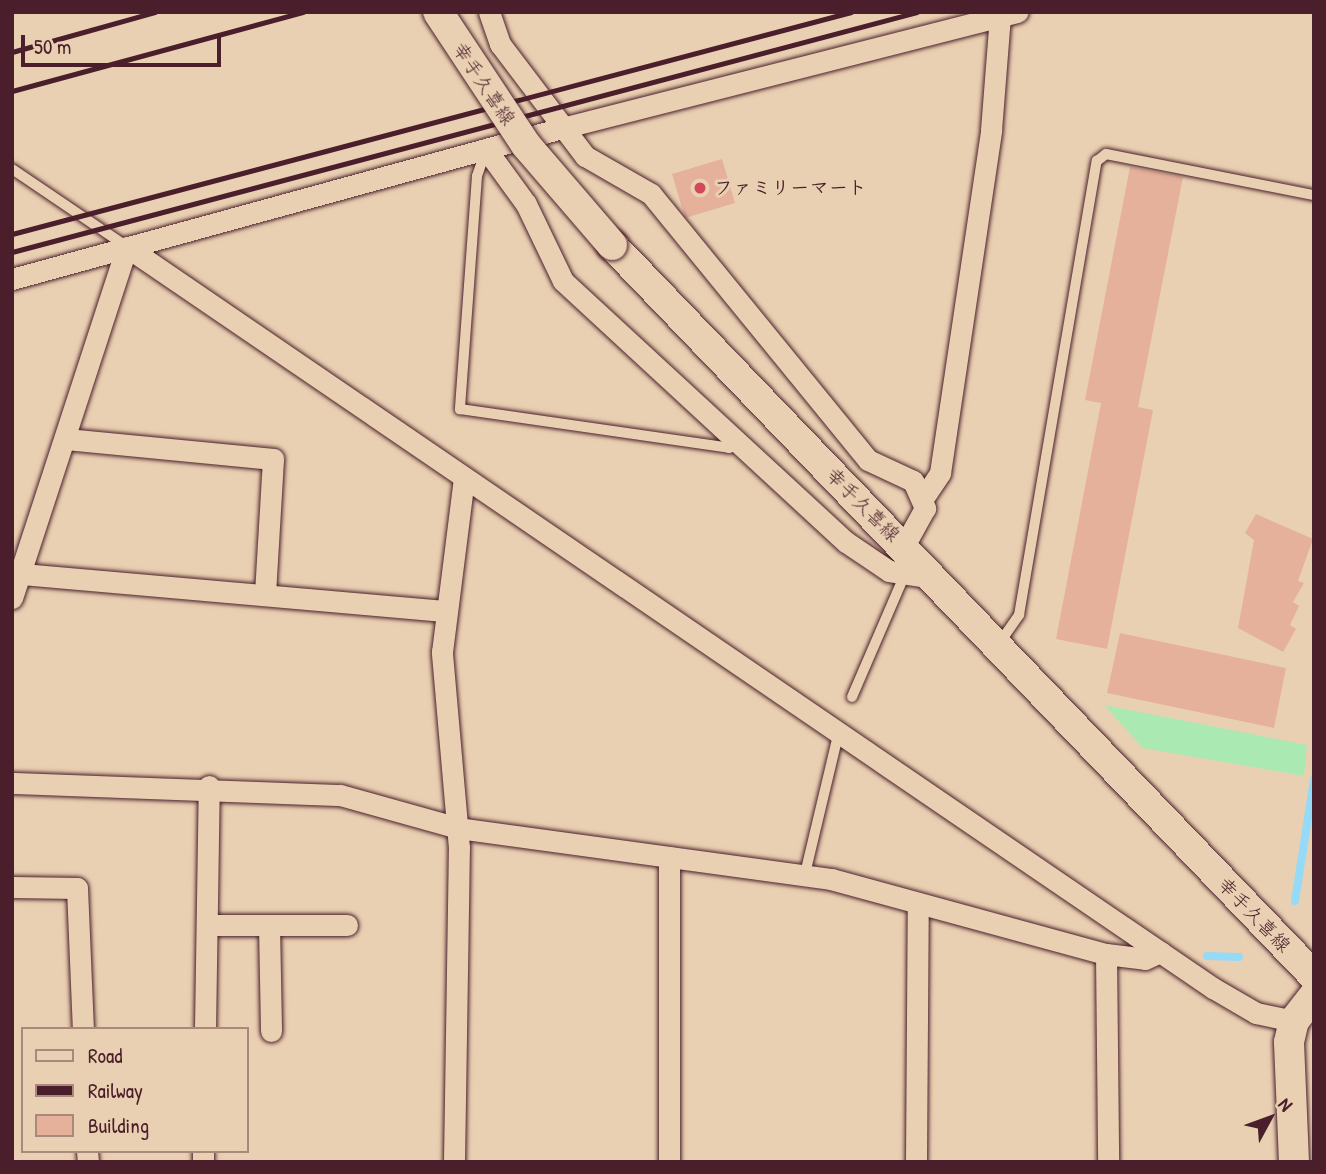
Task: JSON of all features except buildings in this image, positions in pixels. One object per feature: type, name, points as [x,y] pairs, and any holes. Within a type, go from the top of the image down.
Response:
[{"type":"main road","name":"幸手久喜線","points":[[438,12],[526,145],[612,245],[904,545],[1314,976]]},
{"type":"main road","points":[[1294,1162],[1289,1042],[1294,1021],[1314,995]]},
{"type":"street","points":[[489,12],[500,44],[585,156],[651,194],[868,460],[913,481],[924,497]]},
{"type":"street","points":[[12,279],[562,128],[1008,14],[940,473],[924,497],[924,516],[904,545]]},
{"type":"street","points":[[486,149],[526,204],[554,270],[846,542],[904,576],[934,578]]},
{"type":"street","points":[[12,598],[127,247]]},
{"type":"street","points":[[127,247],[1244,1008],[1294,1021]]},
{"type":"street","points":[[66,439],[273,459],[265,593]]},
{"type":"street","points":[[454,1162],[458,828],[442,696],[445,611],[464,478]]},
{"type":"street","points":[[21,574],[265,593],[445,611]]},
{"type":"street","points":[[12,783],[209,786],[340,795],[458,828],[804,878],[918,904],[1106,954],[1145,959],[1160,952]]},
{"type":"street","points":[[205,1027],[209,786]]},
{"type":"street","points":[[669,1162],[670,857]]},
{"type":"street","points":[[12,887],[77,888],[83,1027]]},
{"type":"street","points":[[916,1162],[918,904]]},
{"type":"street","points":[[207,925],[347,925]]},
{"type":"street","points":[[270,925],[271,1031]]},
{"type":"street","points":[[1106,954],[1108,1162]]},
{"type":"lane","points":[[486,149],[477,176],[460,409],[729,448],[742,444]]},
{"type":"lane","points":[[998,645],[1019,615],[1097,161],[1106,154],[1314,195]]},
{"type":"lane","points":[[12,169],[127,247]]},
{"type":"lane","points":[[852,697],[904,576]]},
{"type":"lane","points":[[804,878],[839,731]]},
{"type":"green space","points":[[1104,705],[1307,745],[1304,776],[1143,748]]},
{"type":"waterway","points":[[1295,901],[1314,779]]},
{"type":"waterway","points":[[1207,956],[1239,957]]},
{"type":"railway","points":[[12,52],[155,12]]},
{"type":"railway","points":[[12,91],[303,12]]},
{"type":"railway","points":[[12,234],[851,12]]},
{"type":"railway","points":[[12,252],[917,12]]},
{"type":"place","name":"ファミリーマート","points":[[700,188]]}]
